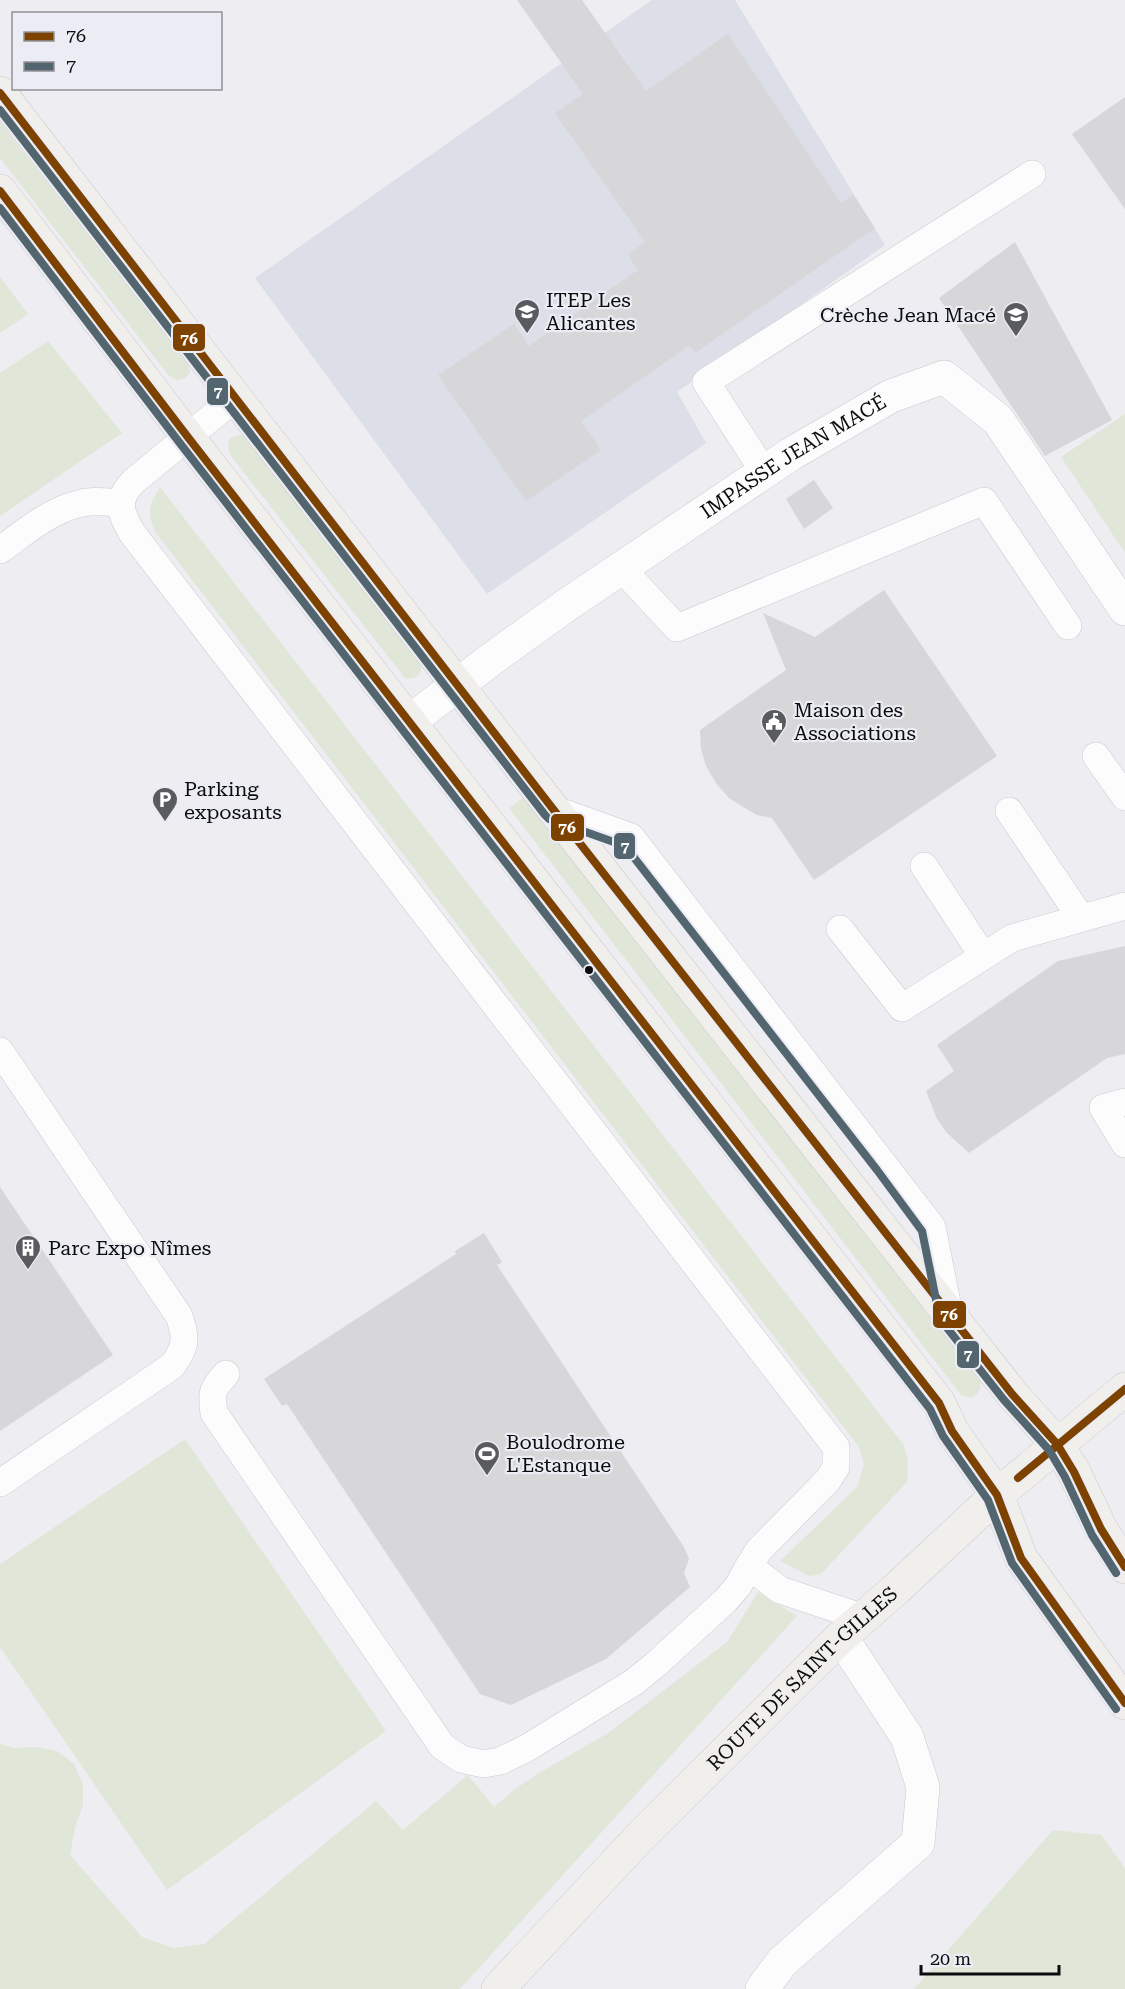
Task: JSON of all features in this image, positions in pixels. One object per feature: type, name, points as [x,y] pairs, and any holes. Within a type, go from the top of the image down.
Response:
[{"type":"street","points":[[0,93],[553,809],[1012,1394],[1057,1444],[1074,1472],[1101,1529],[1125,1567]]},
{"type":"street","points":[[0,191],[939,1403],[952,1431],[997,1495],[1021,1558],[1125,1703]]},
{"type":"street","name":"IMPASSE JEAN MACÉ","points":[[410,721],[505,648],[764,472],[891,396],[944,377],[998,420],[1125,609]]},
{"type":"street","name":"ROUTE DE SAINT-GILLES","points":[[498,1989],[639,1838],[853,1628],[997,1495],[1125,1389]]},
{"type":"street","points":[[762,1989],[782,1962],[918,1844],[923,1787],[907,1737],[853,1628]]},
{"type":"lane","points":[[764,472],[706,382],[1032,174]]},
{"type":"lane","points":[[226,1374],[214,1387],[212,1399],[214,1413],[442,1746],[461,1759],[484,1764],[500,1761],[527,1748],[634,1682],[655,1665],[725,1601],[738,1586],[759,1550],[828,1480],[836,1467],[836,1447],[132,533],[123,518],[120,503],[124,490],[235,398]]},
{"type":"lane","points":[[0,550],[53,513],[78,504],[100,501],[120,503]]},
{"type":"lane","points":[[621,568],[677,628],[984,501],[1068,626]]},
{"type":"lane","points":[[1096,756],[1125,797]]},
{"type":"lane","points":[[553,809],[631,837],[932,1227],[949,1313]]},
{"type":"lane","points":[[1009,811],[1081,918]]},
{"type":"lane","points":[[924,866],[983,956]]},
{"type":"lane","points":[[840,929],[902,1008],[1012,938],[1125,906]]},
{"type":"lane","points":[[0,1051],[179,1316],[185,1333],[183,1353],[172,1366],[0,1483]]},
{"type":"lane","points":[[1125,1102],[1103,1108],[1125,1144]]},
{"type":"lane","points":[[749,1566],[780,1590],[853,1628]]},
{"type":"shaded area","name":"ITEP Les Alicantes","points":[[652,0],[735,0],[885,245],[677,392],[706,443],[487,594],[255,278]]},
{"type":"green space","points":[[0,122],[188,363],[190,372],[186,378],[177,380],[169,376],[0,158]]},
{"type":"green space","points":[[0,277],[28,314],[0,333]]},
{"type":"green space","points":[[48,341],[122,433],[0,516],[0,373]]},
{"type":"green space","points":[[1125,414],[1125,553],[1061,457]]},
{"type":"green space","points":[[245,435],[420,662],[421,671],[416,677],[405,678],[231,456],[228,446],[229,439]]},
{"type":"green space","points":[[160,487],[903,1444],[908,1460],[907,1482],[821,1574],[809,1576],[780,1561],[857,1487],[864,1465],[859,1447],[156,533],[150,509]]},
{"type":"green space","points":[[524,797],[981,1382],[980,1390],[976,1395],[971,1398],[961,1395],[509,808]]},
{"type":"green space","points":[[185,1439],[386,1731],[167,1890],[0,1647],[0,1564]]},
{"type":"green space","points":[[758,1592],[797,1616],[460,1989],[0,1989],[0,1744],[15,1748],[36,1747],[57,1751],[74,1764],[83,1784],[83,1805],[75,1828],[70,1855],[142,1937],[173,1948],[204,1944],[376,1801],[403,1830],[468,1775],[494,1807],[539,1773],[608,1733],[727,1642]]},
{"type":"green space","points":[[1053,1830],[1101,1835],[1125,1868],[1125,1989],[914,1989]]},
{"type":"building","points":[[517,0],[582,0],[646,91],[728,34],[841,203],[853,195],[875,228],[695,353],[690,345],[581,421],[601,450],[526,501],[438,375],[514,324],[529,346],[638,270],[628,255],[645,242],[555,113],[583,94]]},
{"type":"building","points":[[1125,97],[1125,209],[1072,134]]},
{"type":"building","name":"Crèche Jean Macé","points":[[1015,242],[1112,420],[1045,456],[939,298]]},
{"type":"building","points":[[814,480],[833,508],[804,529],[786,499]]},
{"type":"building","points":[[884,590],[997,756],[814,880],[772,818],[757,815],[743,807],[729,798],[716,783],[706,766],[701,749],[700,730],[786,670],[763,613],[815,637]]},
{"type":"building","points":[[1125,946],[1125,1054],[1107,1058],[969,1153],[947,1133],[937,1119],[926,1091],[954,1071],[937,1045],[1058,961]]},
{"type":"building","name":"Parc Expo Nîmes","points":[[0,1187],[113,1355],[0,1431]]},
{"type":"building","name":"Boulodrome L'Estanque","points":[[484,1233],[502,1262],[497,1265],[684,1547],[689,1559],[684,1573],[690,1587],[606,1659],[511,1705],[480,1694],[287,1404],[282,1406],[264,1379],[456,1254],[455,1251]]},
{"type":"transit line","name":"76","points":[[0,93],[553,809],[1012,1394],[1057,1444],[1074,1472],[1101,1529],[1125,1567]]},
{"type":"transit line","name":"7","points":[[0,110],[545,815],[549,819],[625,846],[877,1170],[922,1231],[940,1319],[1004,1400],[1049,1450],[1065,1477],[1092,1535],[1116,1573]]},
{"type":"transit line","name":"76","points":[[0,191],[187,436],[939,1403],[952,1431],[997,1495],[1021,1558],[1125,1703]]},
{"type":"transit line","name":"7","points":[[0,208],[930,1409],[943,1436],[988,1500],[1012,1563],[1116,1709]]},
{"type":"transit line","name":"76","points":[[1018,1478],[1125,1389]]},
{"type":"place","name":"ITEP Les Alicantes","points":[[527,335]]},
{"type":"place","name":"Crèche Jean Macé","points":[[1016,338]]},
{"type":"place","name":"Maison des Associations","points":[[774,745]]},
{"type":"place","name":"Parking exposants","points":[[165,823]]},
{"type":"place","name":"Parc Expo Nîmes","points":[[28,1271]]},
{"type":"place","name":"Boulodrome L'Estanque","points":[[487,1477]]}]
